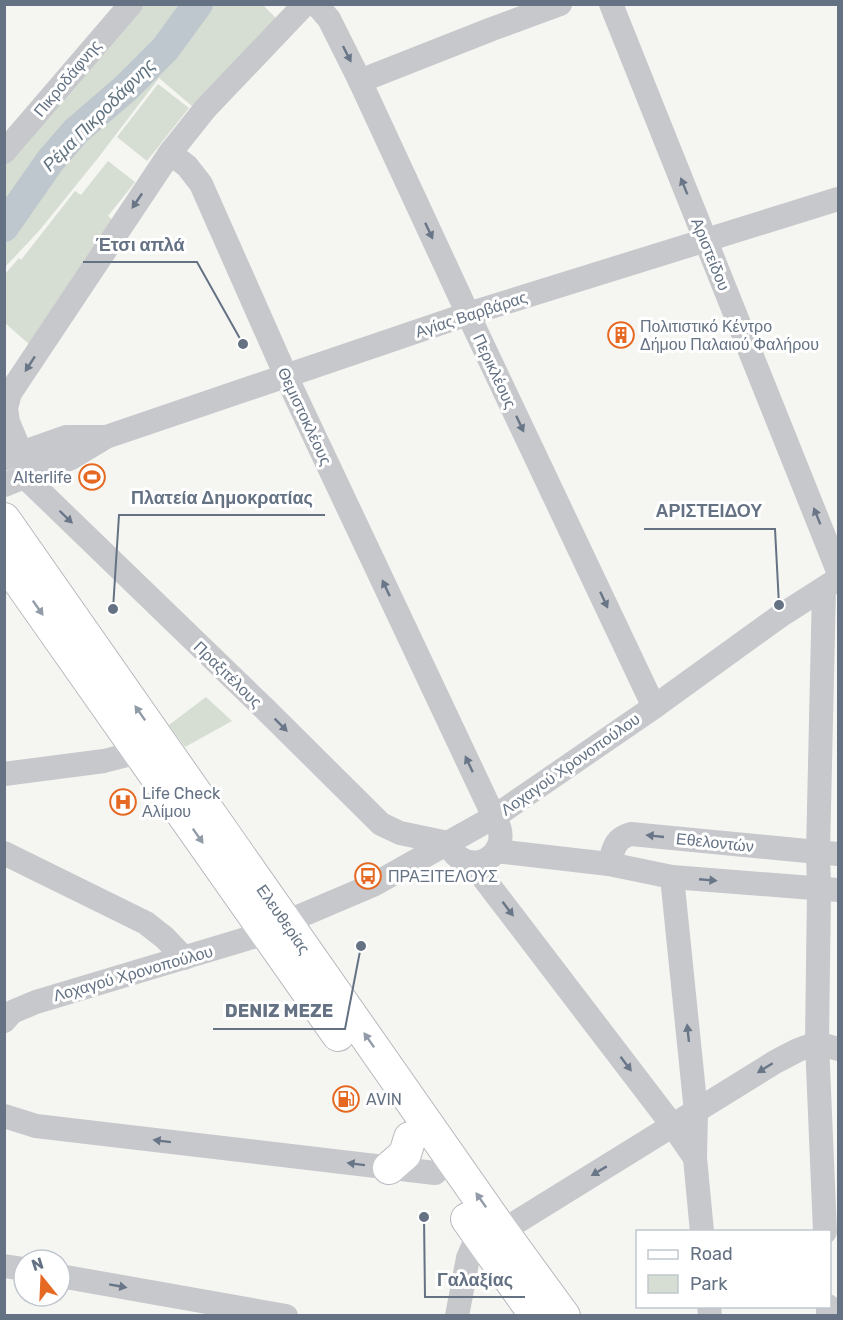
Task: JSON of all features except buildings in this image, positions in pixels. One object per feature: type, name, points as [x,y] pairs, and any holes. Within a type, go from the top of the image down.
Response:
[{"type":"main road","name":"Ελευθερίας","points":[[4,519],[276,927],[410,1138],[435,1173],[564,1316]]},
{"type":"main road","name":"Ελευθερίας","points":[[4,560],[139,752],[276,927],[490,1233],[536,1316]]},
{"type":"main road","points":[[389,1168],[405,1154],[410,1138]]},
{"type":"street","name":"Πικροδάφνης","points":[[4,152],[131,4]]},
{"type":"street","points":[[13,468],[6,408],[10,393],[170,153],[205,109],[304,4]]},
{"type":"street","name":"Περικλέους","points":[[316,4],[329,19],[360,81],[654,707]]},
{"type":"street","points":[[360,81],[560,4]]},
{"type":"street","name":"Αριστείδου","points":[[611,4],[706,240],[834,580],[828,853],[825,1230]]},
{"type":"street","name":"Θεμιστοκλέους","points":[[170,153],[188,166],[201,184],[286,376],[499,824],[502,834],[501,843],[496,851]]},
{"type":"street","name":"Αγίας Βαρβάρας","points":[[13,468],[66,437],[105,437],[468,314],[838,199]]},
{"type":"street","name":"Πραξιτέλους","points":[[13,468],[264,708],[381,824],[400,833],[448,843]]},
{"type":"street","name":"Λοχαγού Χρονοπούλου","points":[[7,1012],[184,958],[276,927],[373,885],[494,817],[834,580]]},
{"type":"street","points":[[4,774],[104,762],[139,752]]},
{"type":"street","name":"Εθελοντών","points":[[609,864],[616,842],[623,836],[631,834],[828,853]]},
{"type":"street","points":[[448,843],[457,857],[472,863],[490,858],[496,851],[609,864],[672,877],[829,889]]},
{"type":"street","points":[[4,853],[146,923],[165,938],[184,958]]},
{"type":"street","points":[[472,863],[695,1158]]},
{"type":"street","points":[[672,877],[696,1112],[695,1158],[702,1230]]},
{"type":"street","points":[[457,1316],[468,1258],[490,1233],[673,1126],[775,1062],[798,1050],[828,1046]]},
{"type":"street","points":[[4,1116],[36,1126],[435,1173]]},
{"type":"street","points":[[72,1277],[286,1316]]},
{"type":"green space","points":[[141,5],[263,5],[280,22],[193,107],[159,78],[39,231],[5,267],[4,163]]},
{"type":"green space","points":[[158,84],[189,108],[147,161],[117,137]]},
{"type":"green space","points":[[108,161],[135,182],[108,216],[117,224],[29,344],[5,323],[5,274],[19,258],[21,260],[75,191],[81,195]]},
{"type":"green space","points":[[206,697],[232,721],[185,747],[169,725]]},
{"type":"waterway","name":"Ρέμα Πικροδάφνης","points":[[4,227],[50,161],[76,131],[126,88],[165,49],[198,4]]},
{"type":"place","name":"Πολιτιστικό Κέντρο Δήμου Παλαιού Φαλήρου","points":[[621,335]]},
{"type":"place","name":"Έτσι απλά","points":[[243,344]]},
{"type":"place","name":"Alterlife","points":[[92,477]]},
{"type":"place","name":"ΑΡΙΣΤΕΙΔΟΥ","points":[[779,605]]},
{"type":"place","name":"Πλατεία Δημοκρατίας","points":[[113,609]]},
{"type":"place","name":"Life Check Αλίμου","points":[[123,802]]},
{"type":"place","name":"ΠΡΑΞΙΤΕΛΟΥΣ","points":[[368,876]]},
{"type":"place","name":"DENIZ MEZE","points":[[361,946]]},
{"type":"place","name":"AVIN","points":[[346,1099]]},
{"type":"place","name":"Γαλαξίας","points":[[424,1217]]}]
